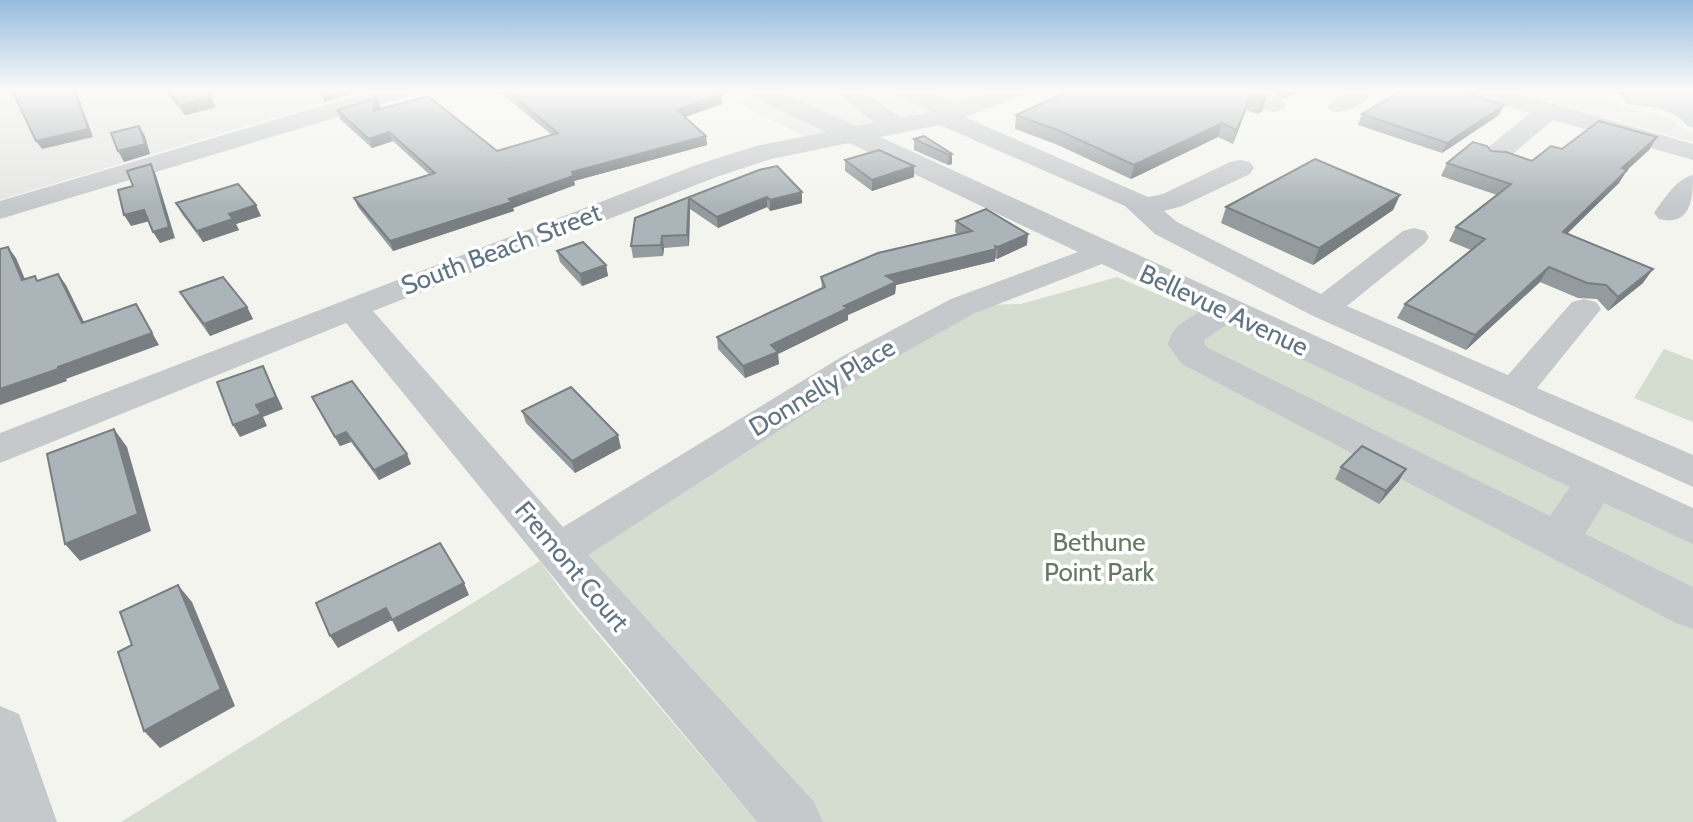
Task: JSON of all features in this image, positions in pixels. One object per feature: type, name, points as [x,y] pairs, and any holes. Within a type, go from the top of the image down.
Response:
[{"type":"street","points":[[0,210],[274,128]]},
{"type":"street","name":"Bellevue Avenue","points":[[834,128],[1693,527]]},
{"type":"street","name":"South Beach Street","points":[[0,449],[352,307],[709,170],[765,152],[891,128]]},
{"type":"street","points":[[978,128],[1135,200],[1166,228],[1323,308],[1693,472]]},
{"type":"street","points":[[1494,156],[1527,128]]},
{"type":"street","points":[[1609,128],[1693,152]]},
{"type":"street","points":[[1142,207],[1172,200],[1240,168]]},
{"type":"street","points":[[1669,212],[1693,183]]},
{"type":"street","points":[[1323,308],[1414,237]]},
{"type":"street","name":"Donnelly Place","points":[[559,551],[856,364],[963,306],[1087,260],[1099,252]]},
{"type":"street","name":"Fremont Court","points":[[352,307],[794,822]]},
{"type":"street","points":[[1514,392],[1584,309]]},
{"type":"street","points":[[1225,311],[1188,334],[1186,345],[1195,356],[1693,609]]},
{"type":"street","points":[[1558,540],[1596,481]]},
{"type":"street","points":[[0,731],[28,822]]},
{"type":"shaded area","points":[[0,128],[238,128],[0,200]]},
{"type":"shaded area","points":[[789,128],[819,128],[832,135],[811,139]]},
{"type":"shaded area","points":[[1643,128],[1681,128],[1693,132],[1693,142]]},
{"type":"green space","name":"Bethune Point Park","points":[[1117,277],[1596,481],[1693,527],[1693,822],[788,822],[560,551],[963,306],[1021,304]]},
{"type":"green space","points":[[1664,349],[1693,360],[1693,422],[1634,398]]},
{"type":"green space","points":[[540,561],[567,598],[757,822],[121,822]]},
{"type":"building","points":[[30,128],[88,129],[36,141]]},
{"type":"building","points":[[140,128],[145,144],[118,151],[111,133]]},
{"type":"building","points":[[357,128],[469,128],[497,151],[558,133],[552,128],[697,128],[706,136],[572,172],[573,176],[509,199],[512,202],[390,241],[354,198],[435,173],[389,132],[369,139]]},
{"type":"building","points":[[1053,128],[1211,128],[1134,165]]},
{"type":"building","points":[[1404,128],[1469,128],[1447,143]]},
{"type":"building","points":[[1589,128],[1626,128],[1657,137],[1622,168],[1627,170],[1563,232],[1653,269],[1618,297],[1606,285],[1587,283],[1549,267],[1475,335],[1405,304],[1485,239],[1456,227],[1511,184],[1447,163],[1473,142],[1487,146],[1491,151],[1506,152],[1532,161],[1551,146],[1562,149]]},
{"type":"building","points":[[924,136],[952,154],[914,139]]},
{"type":"building","points":[[879,150],[914,166],[872,180],[845,160]]},
{"type":"building","points":[[1315,159],[1400,195],[1319,248],[1226,207]]},
{"type":"building","points":[[151,164],[169,227],[153,232],[144,210],[124,215],[118,190],[133,186],[127,171]]},
{"type":"building","points":[[777,166],[802,192],[770,200],[767,197],[717,217],[689,198],[687,235],[662,236],[661,245],[631,246],[635,218],[759,170]]},
{"type":"building","points":[[238,184],[256,205],[229,214],[233,219],[197,231],[176,203]]},
{"type":"building","points":[[986,209],[1028,234],[995,246],[996,249],[886,276],[896,282],[771,345],[778,352],[743,366],[717,337],[825,287],[821,277],[878,253],[972,231],[956,221]]},
{"type":"building","points":[[583,242],[606,265],[580,274],[557,251]]},
{"type":"building","points":[[8,247],[22,280],[35,276],[37,281],[58,274],[82,323],[136,304],[152,333],[0,389],[0,249]]},
{"type":"building","points":[[223,277],[247,307],[204,324],[180,292]]},
{"type":"building","points":[[263,366],[276,397],[256,405],[261,414],[233,425],[217,382]]},
{"type":"building","points":[[352,381],[407,454],[374,470],[346,432],[335,437],[312,397]]},
{"type":"building","points":[[571,387],[618,435],[572,461],[522,411]]},
{"type":"building","points":[[114,429],[138,514],[65,544],[47,454]]},
{"type":"building","points":[[1362,446],[1406,469],[1386,491],[1341,467]]},
{"type":"building","points":[[440,543],[464,583],[392,620],[386,608],[330,636],[316,603]]},
{"type":"building","points":[[178,585],[221,689],[144,731],[118,652],[132,645],[120,612]]}]
